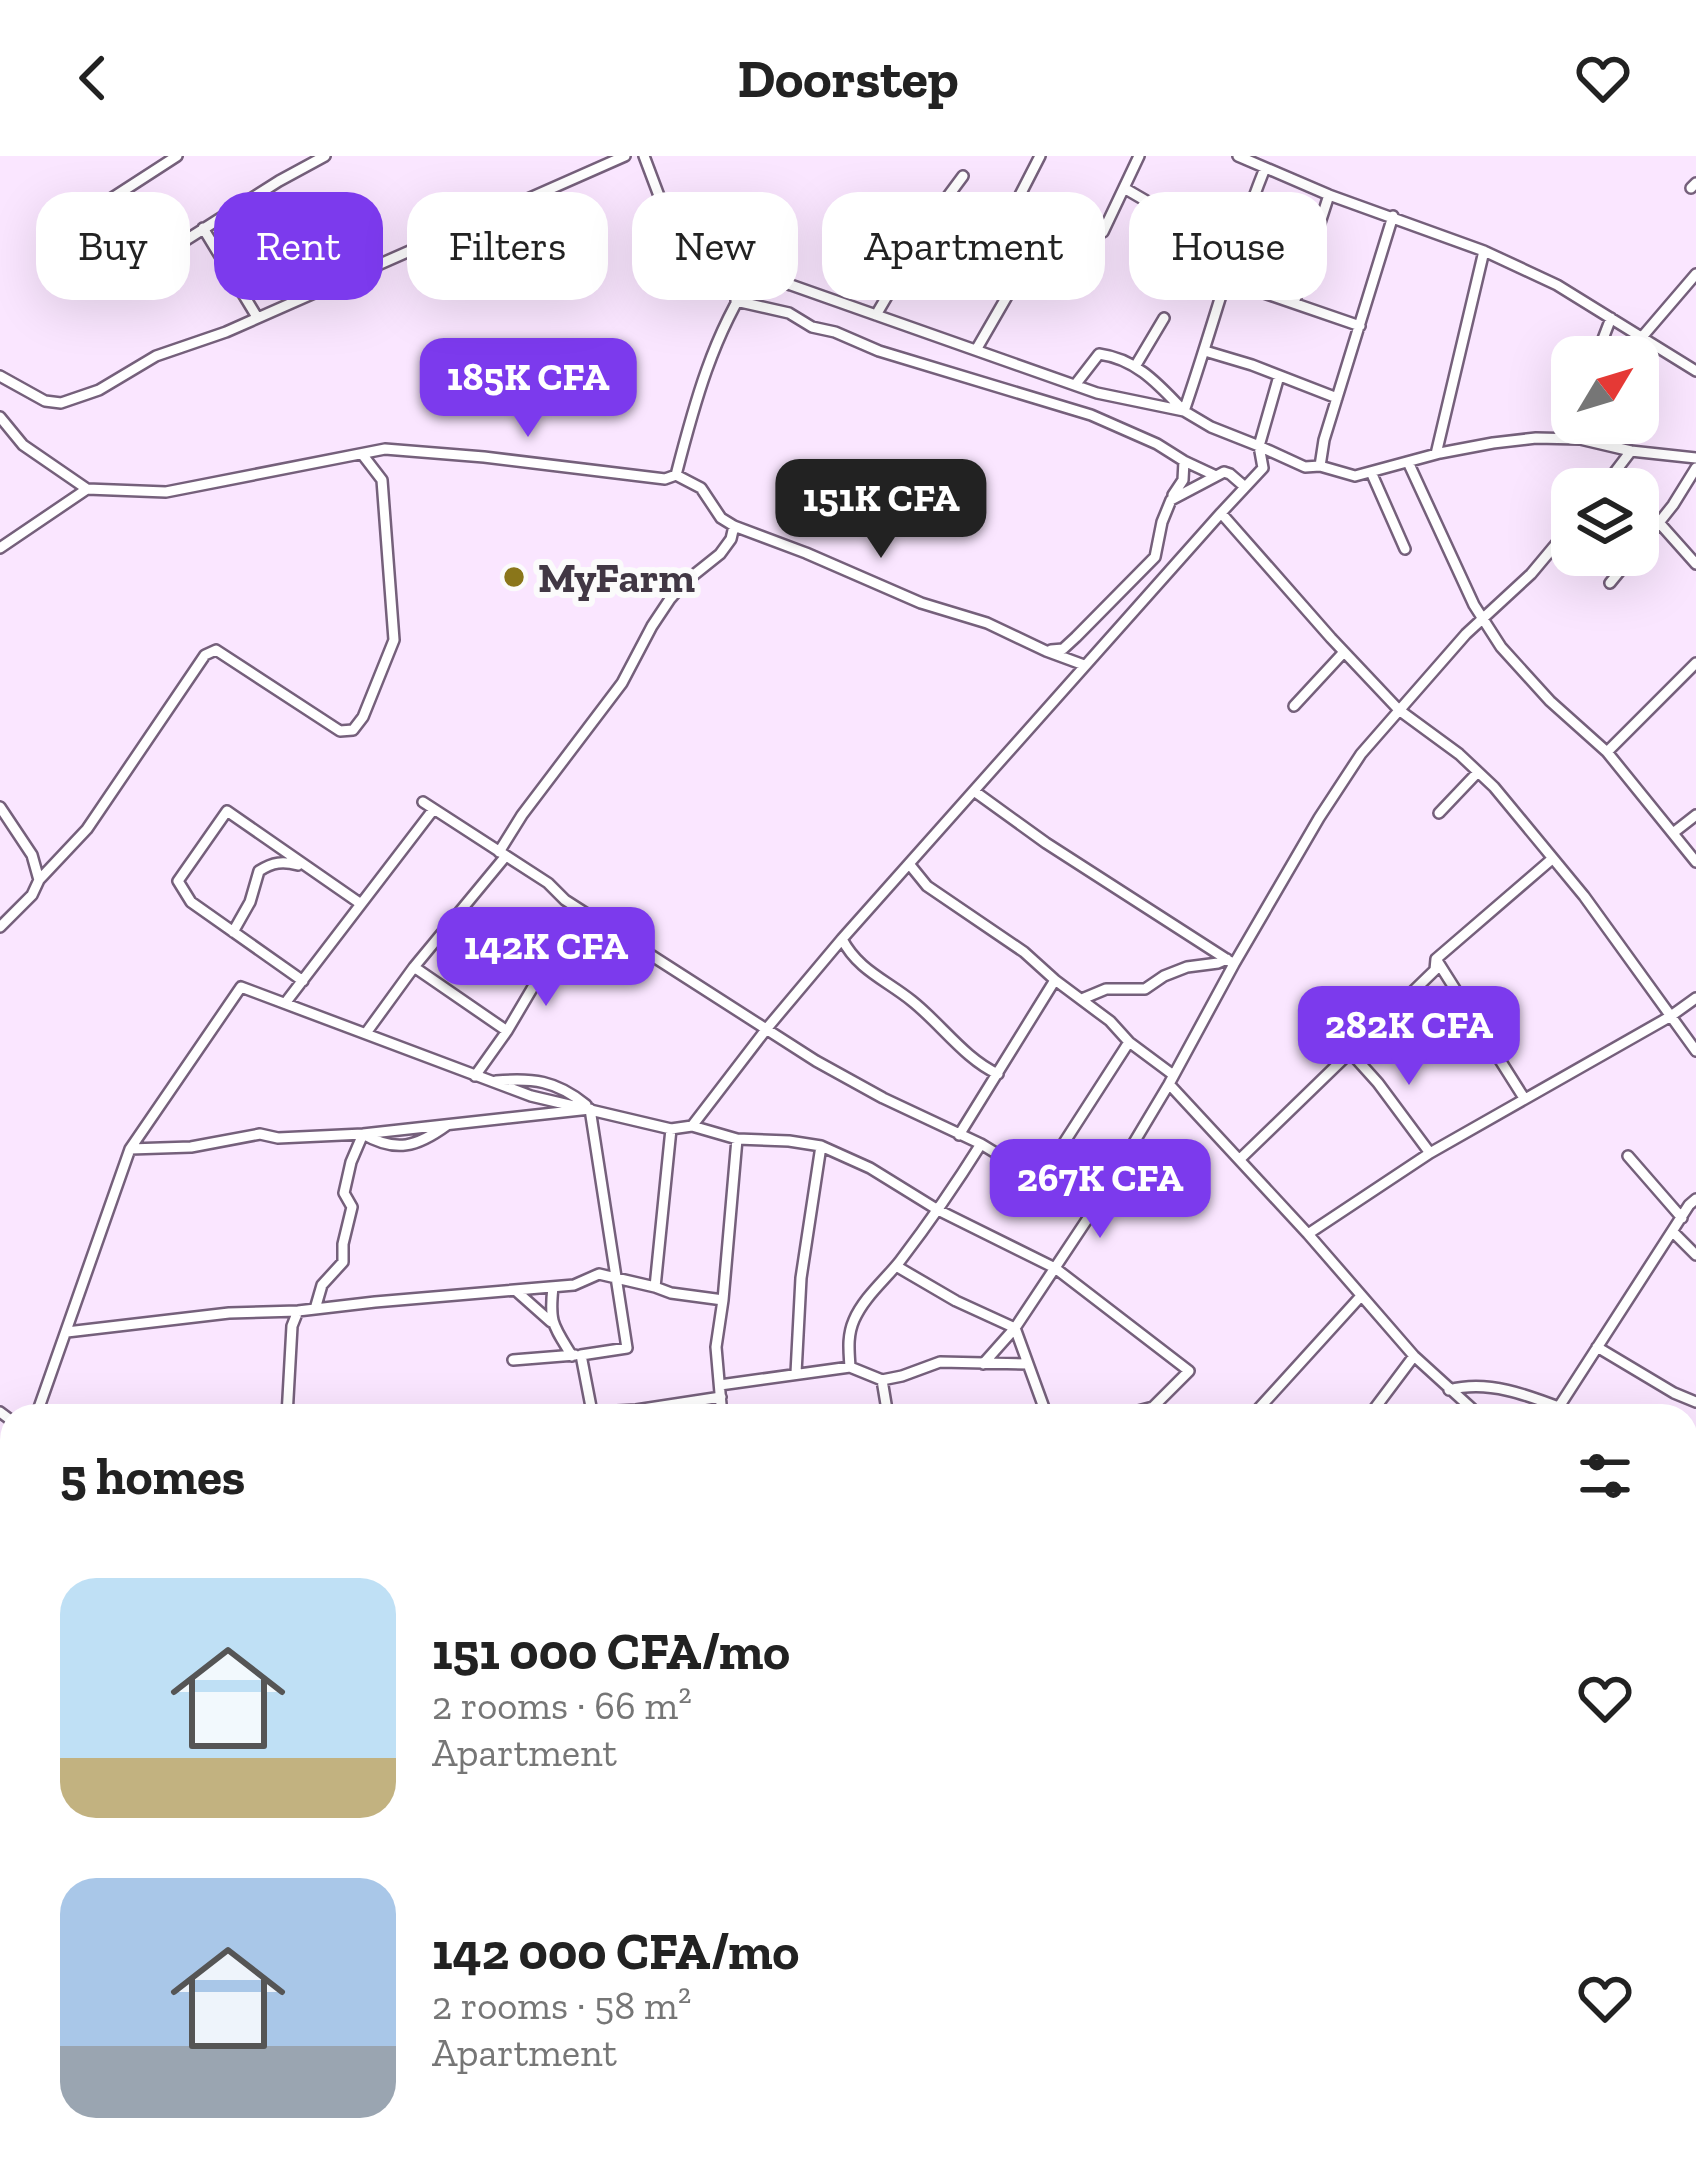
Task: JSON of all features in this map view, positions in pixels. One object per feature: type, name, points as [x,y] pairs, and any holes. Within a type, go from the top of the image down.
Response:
[{"type":"street","points":[[121,192],[177,156]]},
{"type":"street","points":[[260,192],[307,159],[325,156]]},
{"type":"street","points":[[383,262],[625,156]]},
{"type":"street","points":[[644,156],[658,192]]},
{"type":"street","points":[[1022,192],[1040,156]]},
{"type":"street","points":[[1105,228],[1139,156]]},
{"type":"street","points":[[1238,156],[1417,229],[1484,251],[1556,285],[1639,336]]},
{"type":"street","points":[[1256,192],[1265,168]]},
{"type":"street","points":[[876,315],[963,176]]},
{"type":"street","points":[[1124,188],[1131,192]]},
{"type":"street","points":[[1294,304],[1329,195]]},
{"type":"street","points":[[1320,466],[1393,217]]},
{"type":"street","points":[[190,237],[214,221]]},
{"type":"street","points":[[203,228],[256,317]]},
{"type":"street","points":[[1436,454],[1484,251]]},
{"type":"street","points":[[1644,336],[1696,274]]},
{"type":"street","points":[[798,289],[1075,385],[1184,411]]},
{"type":"street","points":[[0,376],[45,400],[61,403],[99,390],[156,356],[226,332],[295,300]]},
{"type":"street","points":[[976,350],[1005,300]]},
{"type":"street","points":[[1184,411],[1220,300]]},
{"type":"street","points":[[1283,300],[1360,326]]},
{"type":"street","points":[[676,475],[704,376],[736,301],[789,313],[879,351],[1091,415],[1214,475]]},
{"type":"street","points":[[1136,365],[1164,318]]},
{"type":"street","points":[[1604,336],[1610,318]]},
{"type":"street","points":[[1659,348],[1695,368]]},
{"type":"street","points":[[1204,351],[1337,398]]},
{"type":"street","points":[[1075,385],[1099,354],[1136,365],[1184,411],[1211,427],[1305,467],[1320,466],[1355,476],[1492,442],[1551,438]]},
{"type":"street","points":[[692,1126],[842,939],[1263,468],[1259,446],[1279,376]]},
{"type":"street","points":[[0,417],[22,446],[87,488],[166,492],[386,449],[665,479],[676,475],[701,488],[721,518],[734,526],[1084,664]]},
{"type":"street","points":[[1599,444],[1696,458]]},
{"type":"street","points":[[1618,468],[1631,451]]},
{"type":"street","points":[[0,927],[87,829],[205,655],[217,650],[340,731],[353,730],[363,718],[394,640],[382,480],[362,454]]},
{"type":"street","points":[[1046,651],[1063,649],[1155,557],[1162,522],[1183,480],[1184,461]]},
{"type":"street","points":[[1408,462],[1450,558],[1501,647],[1550,701],[1607,752],[1696,862]]},
{"type":"street","points":[[1696,468],[1660,520],[1696,564]]},
{"type":"street","points":[[1371,472],[1405,549]]},
{"type":"street","points":[[1171,500],[1214,475],[1230,474],[1245,487]]},
{"type":"street","points":[[0,548],[87,488]]},
{"type":"street","points":[[1221,512],[1399,710],[1494,787],[1584,896],[1696,1052]]},
{"type":"street","points":[[366,1033],[462,912],[522,815],[622,683],[670,599],[720,554],[734,526]]},
{"type":"street","points":[[983,1364],[1015,1328],[1096,1206],[1171,1079],[1230,962],[1361,754],[1481,619],[1551,550]]},
{"type":"street","points":[[1610,583],[1616,576]]},
{"type":"street","points":[[1294,706],[1344,652]]},
{"type":"street","points":[[1607,752],[1696,663]]},
{"type":"street","points":[[1438,813],[1478,772]]},
{"type":"street","points":[[974,791],[1230,962]]},
{"type":"street","points":[[286,1002],[428,806],[816,1061],[1096,1206]]},
{"type":"street","points":[[0,807],[32,855],[39,880]]},
{"type":"street","points":[[303,981],[191,902],[178,881],[226,811],[361,904]]},
{"type":"street","points":[[1673,833],[1696,815]]},
{"type":"street","points":[[1240,1159],[1436,970],[1436,959],[1552,859]]},
{"type":"street","points":[[233,932],[250,902],[259,871],[285,862],[309,867]]},
{"type":"street","points":[[910,865],[927,886],[1024,952],[1110,1021],[1171,1079],[1414,1356],[1466,1404]]},
{"type":"street","points":[[462,912],[543,970]]},
{"type":"street","points":[[475,1076],[543,970],[574,940],[611,927]]},
{"type":"street","points":[[842,939],[869,973],[910,999],[982,1067],[998,1074]]},
{"type":"street","points":[[1436,959],[1524,1098]]},
{"type":"street","points":[[1082,1000],[1106,989],[1145,989],[1187,968],[1230,962]]},
{"type":"street","points":[[415,967],[506,1031]]},
{"type":"street","points":[[959,1135],[1055,980]]},
{"type":"street","points":[[40,1404],[130,1149],[241,987],[531,1096],[671,1129],[692,1126],[737,1139],[820,1146],[870,1168],[938,1210],[1055,1268],[1189,1371],[1162,1404]]},
{"type":"street","points":[[1308,1234],[1430,1154],[1696,998]]},
{"type":"street","points":[[1040,1180],[1129,1042]]},
{"type":"street","points":[[1351,1053],[1430,1154]]},
{"type":"street","points":[[491,1082],[531,1078],[572,1094],[590,1109],[627,1348],[513,1360]]},
{"type":"street","points":[[523,1118],[531,1096]]},
{"type":"street","points":[[130,1149],[191,1147],[260,1134],[278,1138],[363,1134],[590,1109]]},
{"type":"street","points":[[363,1134],[393,1145],[413,1145],[447,1125]]},
{"type":"street","points":[[655,1287],[671,1129]]},
{"type":"street","points":[[315,1310],[322,1285],[343,1262],[352,1207],[344,1192],[363,1134]]},
{"type":"street","points":[[721,1404],[716,1347],[737,1139]]},
{"type":"street","points":[[850,1367],[848,1338],[854,1318],[938,1210],[981,1144]]},
{"type":"street","points":[[796,1372],[801,1278],[820,1146]]},
{"type":"street","points":[[1628,1156],[1682,1218]]},
{"type":"street","points":[[1562,1404],[1696,1199]]},
{"type":"street","points":[[1673,1232],[1696,1255]]},
{"type":"street","points":[[896,1266],[1015,1328],[1043,1404]]},
{"type":"street","points":[[67,1332],[229,1313],[315,1310],[574,1285],[599,1274],[671,1293],[723,1300]]},
{"type":"street","points":[[552,1323],[553,1286]]},
{"type":"street","points":[[514,1290],[552,1323],[576,1355],[590,1404]]},
{"type":"street","points":[[1263,1404],[1361,1296]]},
{"type":"street","points":[[288,1404],[292,1326],[298,1311]]},
{"type":"street","points":[[1597,1347],[1696,1402]]},
{"type":"street","points":[[1379,1404],[1414,1356]]},
{"type":"street","points":[[671,1404],[796,1372],[850,1367],[882,1380],[940,1362],[1028,1364]]},
{"type":"street","points":[[882,1380],[886,1404]]},
{"type":"street","points":[[1449,1390],[1489,1386],[1536,1404]]},
{"type":"place","name":"MyFarm","points":[[514,577]]}]
